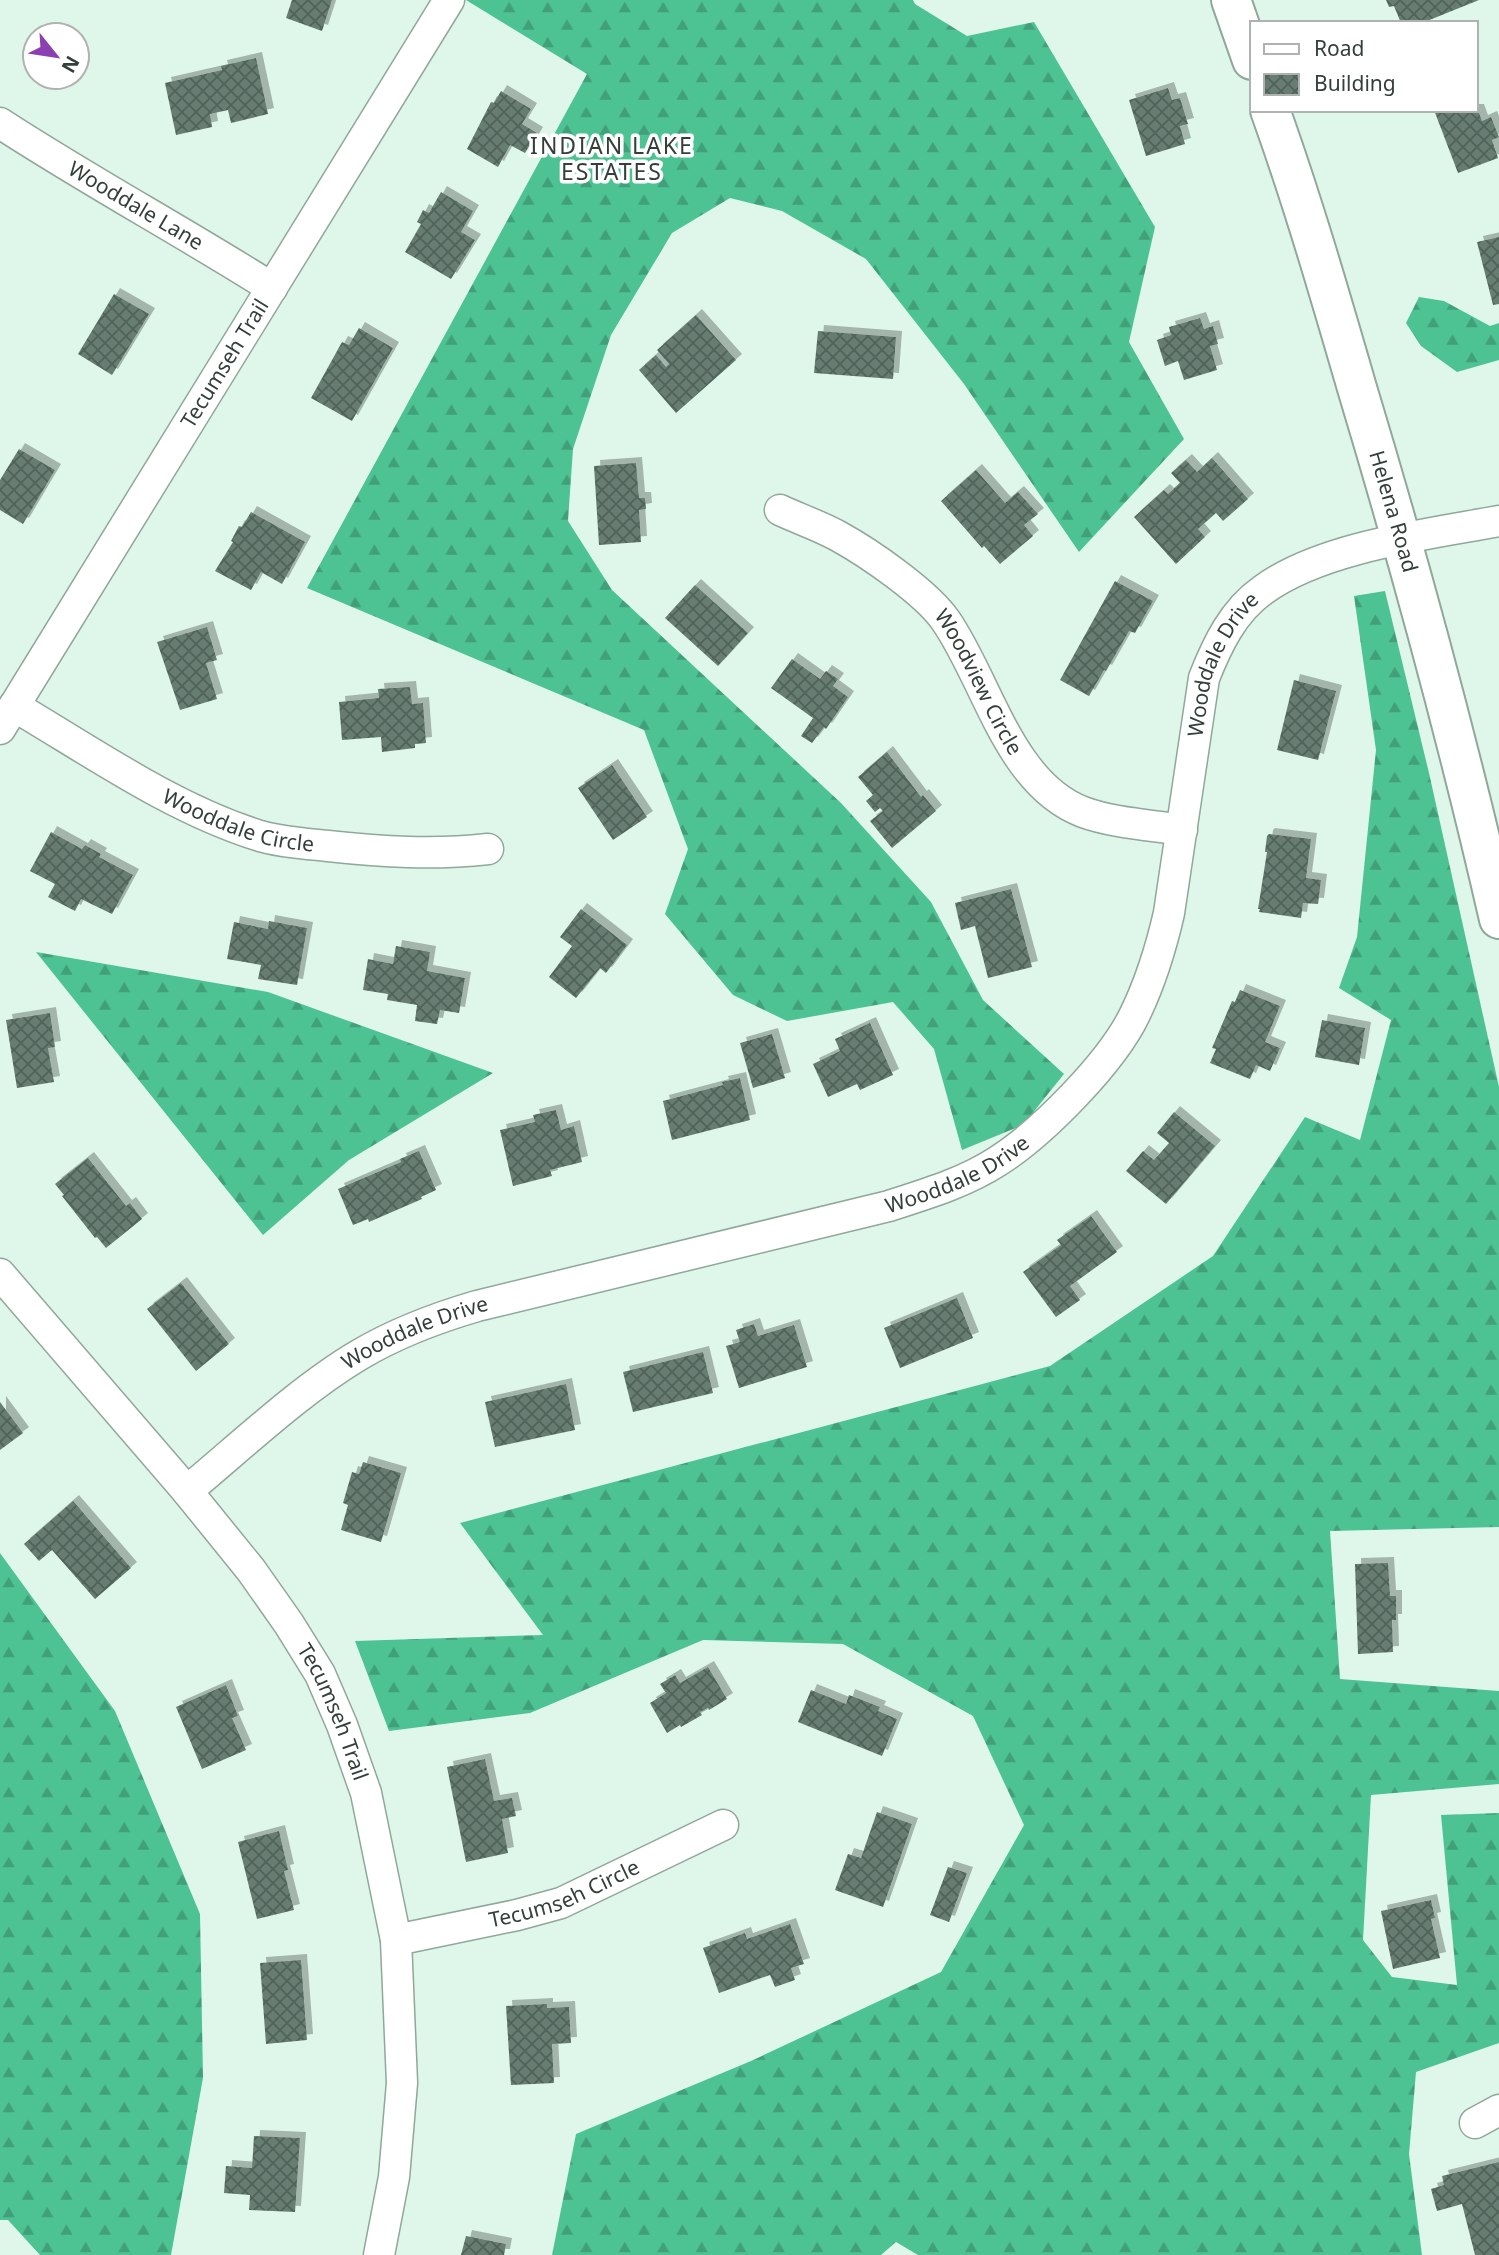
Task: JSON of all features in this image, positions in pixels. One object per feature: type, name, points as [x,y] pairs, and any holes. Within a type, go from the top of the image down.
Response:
[{"type":"main road","points":[[1231,0],[1250,54]]},
{"type":"main road","name":"Helena Road","points":[[1271,112],[1309,225],[1491,845],[1499,919]]},
{"type":"street","name":"Tecumseh Trail","points":[[7,717],[449,0]]},
{"type":"street","name":"Wooddale Lane","points":[[0,123],[53,158],[196,239],[272,288]]},
{"type":"street","name":"Woodview Circle","points":[[780,510],[838,536],[911,585],[936,609],[946,621],[977,675],[1014,749],[1035,777],[1056,797],[1082,812],[1182,830]]},
{"type":"street","name":"Wooddale Drive","points":[[187,1491],[338,1369],[359,1355],[416,1326],[477,1306],[889,1206],[934,1192],[998,1161],[1062,1109],[1114,1049],[1134,1016],[1161,947],[1182,830],[1204,678],[1226,629],[1261,591],[1283,576],[1341,555],[1403,539],[1499,521]]},
{"type":"street","name":"Wooddale Circle","points":[[7,717],[178,801],[262,836],[288,842],[394,853],[451,853],[488,849]]},
{"type":"street","name":"Tecumseh Trail","points":[[0,1274],[187,1491],[251,1570],[320,1674],[342,1725],[366,1793],[396,1940],[402,2083],[394,2177],[379,2255]]},
{"type":"street","name":"Tecumseh Circle","points":[[396,1940],[561,1903],[723,1825]]},
{"type":"green space","points":[[466,0],[913,0],[915,4],[967,36],[1034,22],[1155,227],[1129,342],[1184,439],[1079,552],[964,384],[866,259],[782,211],[730,198],[672,233],[611,335],[573,449],[568,521],[612,590],[841,803],[931,902],[983,1000],[1064,1074],[1023,1125],[962,1150],[934,1049],[893,1002],[787,1021],[733,995],[665,914],[688,849],[644,730],[307,588],[587,74]]},
{"type":"green space","points":[[1419,297],[1444,301],[1490,326],[1499,323],[1499,360],[1457,372],[1421,346],[1406,323]]},
{"type":"green space","points":[[1385,591],[1429,773],[1499,1087],[1499,1527],[1330,1531],[1340,1679],[1499,1691],[1499,1784],[1371,1795],[1363,1940],[1392,1977],[1457,1985],[1441,1815],[1499,1813],[1499,2043],[1416,2072],[1409,2154],[1422,2255],[918,2255],[896,2242],[881,2255],[552,2255],[576,2134],[751,2061],[941,1972],[1024,1825],[973,1716],[843,1644],[703,1640],[530,1713],[389,1731],[355,1641],[543,1635],[460,1523],[1050,1366],[1213,1256],[1305,1117],[1360,1140],[1391,1020],[1339,988],[1357,937],[1376,750],[1354,596]]},
{"type":"green space","points":[[36,952],[268,992],[493,1073],[349,1160],[263,1235]]},
{"type":"green space","points":[[0,1553],[115,1711],[200,1914],[203,2078],[171,2255],[40,2255],[8,2220],[0,2220]]},
{"type":"building","points":[[292,0],[332,0],[322,31],[286,18]]},
{"type":"building","points":[[1386,0],[1479,0],[1427,21],[1400,21],[1394,6],[1389,7]]},
{"type":"building","points":[[256,58],[268,114],[231,123],[228,110],[210,114],[212,127],[176,135],[165,83],[222,70],[221,66]]},
{"type":"building","points":[[1168,88],[1172,100],[1180,98],[1188,124],[1180,126],[1185,144],[1146,156],[1129,100]]},
{"type":"building","points":[[501,91],[531,109],[522,124],[537,133],[525,153],[510,145],[498,167],[467,149],[491,102],[494,103]]},
{"type":"building","points":[[1478,110],[1482,121],[1491,117],[1499,137],[1492,140],[1498,158],[1458,173],[1435,112]]},
{"type":"building","points":[[441,192],[473,211],[461,232],[475,240],[451,279],[405,252],[421,224],[417,222],[423,210],[429,213]]},
{"type":"building","points":[[1499,237],[1499,304],[1493,305],[1477,242]]},
{"type":"building","points":[[114,294],[149,314],[112,375],[78,354]]},
{"type":"building","points":[[696,315],[736,360],[676,413],[639,370],[656,355],[666,367],[669,364],[657,350]]},
{"type":"building","points":[[1200,318],[1204,329],[1213,326],[1218,344],[1210,346],[1217,370],[1184,380],[1178,361],[1165,366],[1157,340],[1171,335],[1169,327]]},
{"type":"building","points":[[359,328],[393,348],[352,421],[311,398],[342,342],[349,345]]},
{"type":"building","points":[[818,331],[896,337],[893,379],[814,373]]},
{"type":"building","points":[[19,449],[55,470],[23,524],[0,510],[0,480]]},
{"type":"building","points":[[1212,458],[1248,499],[1223,521],[1216,513],[1198,529],[1205,537],[1176,564],[1134,517],[1164,490],[1168,494],[1180,483],[1171,473],[1186,460],[1197,472]]},
{"type":"building","points":[[636,463],[639,498],[645,498],[646,509],[639,510],[641,542],[599,545],[594,466]]},
{"type":"building","points":[[976,470],[1005,503],[1018,492],[1038,514],[1024,525],[1033,536],[1000,564],[984,546],[982,548],[941,501]]},
{"type":"building","points":[[251,512],[305,542],[282,584],[261,572],[251,590],[215,571],[233,542],[231,541],[239,526],[242,527]]},
{"type":"building","points":[[1115,581],[1153,601],[1135,633],[1129,631],[1089,696],[1060,680]]},
{"type":"building","points":[[695,585],[748,633],[718,666],[665,618]]},
{"type":"building","points":[[207,627],[217,660],[206,663],[217,699],[180,710],[157,642]]},
{"type":"building","points":[[792,659],[820,679],[826,671],[838,679],[833,686],[848,697],[826,729],[824,727],[812,743],[801,736],[813,718],[771,688]]},
{"type":"building","points":[[1294,680],[1336,691],[1318,760],[1277,750]]},
{"type":"building","points":[[410,687],[412,704],[423,703],[426,743],[415,744],[415,748],[382,752],[381,737],[342,740],[339,702],[379,698],[378,689]]},
{"type":"building","points":[[887,752],[921,797],[923,795],[936,811],[892,848],[870,821],[883,811],[880,808],[875,812],[866,801],[873,795],[858,777]]},
{"type":"building","points":[[612,765],[647,817],[613,840],[578,788]]},
{"type":"building","points":[[51,832],[82,849],[85,845],[101,854],[99,857],[133,875],[112,914],[81,899],[75,911],[48,897],[55,884],[30,871]]},
{"type":"building","points":[[1269,834],[1311,839],[1306,878],[1321,880],[1318,904],[1303,903],[1301,918],[1259,912]]},
{"type":"building","points":[[1011,889],[1032,967],[988,978],[975,926],[961,930],[955,903]]},
{"type":"building","points":[[581,909],[627,945],[606,973],[600,968],[576,998],[549,977],[572,946],[560,937]]},
{"type":"building","points":[[269,921],[307,928],[297,985],[258,979],[261,965],[227,959],[234,922],[268,929]]},
{"type":"building","points":[[396,946],[430,952],[427,971],[465,978],[459,1013],[440,1010],[437,1024],[415,1021],[417,1005],[387,1000],[388,994],[363,990],[368,959],[393,964]]},
{"type":"building","points":[[1240,990],[1280,1006],[1265,1042],[1280,1048],[1270,1071],[1256,1065],[1250,1079],[1210,1063],[1216,1049],[1212,1048],[1232,1001],[1235,1002]]},
{"type":"building","points":[[50,1013],[55,1047],[48,1048],[54,1082],[17,1088],[6,1020]]},
{"type":"building","points":[[1322,1020],[1365,1028],[1359,1065],[1315,1057]]},
{"type":"building","points":[[870,1023],[893,1075],[860,1090],[857,1084],[828,1097],[813,1064],[840,1051],[835,1039]]},
{"type":"building","points":[[772,1034],[785,1078],[753,1088],[740,1043]]},
{"type":"building","points":[[740,1078],[750,1120],[672,1140],[663,1101]]},
{"type":"building","points":[[556,1110],[561,1130],[574,1126],[582,1162],[550,1170],[552,1176],[513,1186],[500,1130],[535,1122],[533,1115]]},
{"type":"building","points":[[1174,1112],[1215,1146],[1166,1204],[1126,1171],[1143,1151],[1154,1160],[1169,1143],[1157,1133]]},
{"type":"building","points":[[419,1151],[436,1190],[369,1222],[368,1219],[353,1225],[338,1189],[401,1162],[400,1159]]},
{"type":"building","points":[[88,1158],[126,1206],[130,1203],[142,1219],[106,1248],[95,1238],[55,1184]]},
{"type":"building","points":[[1091,1216],[1117,1252],[1070,1286],[1080,1300],[1056,1317],[1023,1272],[1061,1245],[1057,1240]]},
{"type":"building","points":[[181,1283],[229,1344],[196,1371],[147,1309]]},
{"type":"building","points":[[957,1298],[973,1338],[900,1368],[884,1328]]},
{"type":"building","points":[[754,1324],[758,1336],[794,1325],[807,1367],[739,1388],[726,1346],[740,1342],[736,1330]]},
{"type":"building","points":[[703,1352],[713,1393],[633,1412],[623,1372]]},
{"type":"building","points":[[566,1384],[575,1430],[495,1447],[485,1402]]},
{"type":"building","points":[[0,1402],[23,1433],[0,1450]]},
{"type":"building","points":[[363,1462],[401,1473],[381,1542],[341,1530],[348,1505],[343,1503],[352,1472],[359,1474]]},
{"type":"building","points":[[73,1501],[131,1568],[95,1599],[52,1550],[39,1561],[24,1544]]},
{"type":"building","points":[[1388,1563],[1390,1596],[1396,1596],[1396,1620],[1392,1620],[1393,1652],[1358,1654],[1355,1564]]},
{"type":"building","points":[[708,1667],[727,1699],[667,1733],[650,1703],[666,1693],[660,1684],[675,1675],[680,1683]]},
{"type":"building","points":[[226,1685],[238,1716],[232,1718],[246,1750],[202,1769],[176,1707]]},
{"type":"building","points":[[811,1690],[846,1704],[849,1695],[880,1707],[878,1711],[897,1719],[882,1756],[798,1722]]},
{"type":"building","points":[[485,1759],[494,1801],[512,1798],[516,1816],[502,1819],[508,1853],[466,1862],[447,1767]]},
{"type":"building","points":[[877,1812],[912,1824],[883,1907],[835,1890],[848,1854],[861,1858]]},
{"type":"building","points":[[279,1831],[288,1870],[284,1871],[294,1910],[257,1919],[238,1842]]},
{"type":"building","points":[[948,1867],[967,1873],[949,1922],[930,1915]]},
{"type":"building","points":[[1431,1900],[1435,1918],[1431,1919],[1440,1958],[1393,1969],[1381,1911]]},
{"type":"building","points":[[790,1924],[804,1964],[791,1968],[795,1980],[775,1987],[770,1975],[719,1993],[703,1948],[745,1933],[747,1939]]},
{"type":"building","points":[[301,1960],[307,2040],[266,2044],[260,1963]]},
{"type":"building","points":[[547,2004],[547,2008],[569,2007],[571,2043],[552,2044],[554,2083],[511,2085],[506,2006]]},
{"type":"building","points":[[254,2136],[300,2138],[295,2212],[249,2210],[250,2195],[224,2193],[226,2166],[252,2168]]},
{"type":"building","points":[[1499,2162],[1499,2255],[1475,2255],[1462,2204],[1437,2211],[1431,2189],[1444,2185],[1442,2176]]},
{"type":"building","points":[[466,2236],[506,2244],[504,2255],[461,2255]]},
{"type":"district","name":"INDIAN LAKE ESTATES","points":[[612,159]]}]
